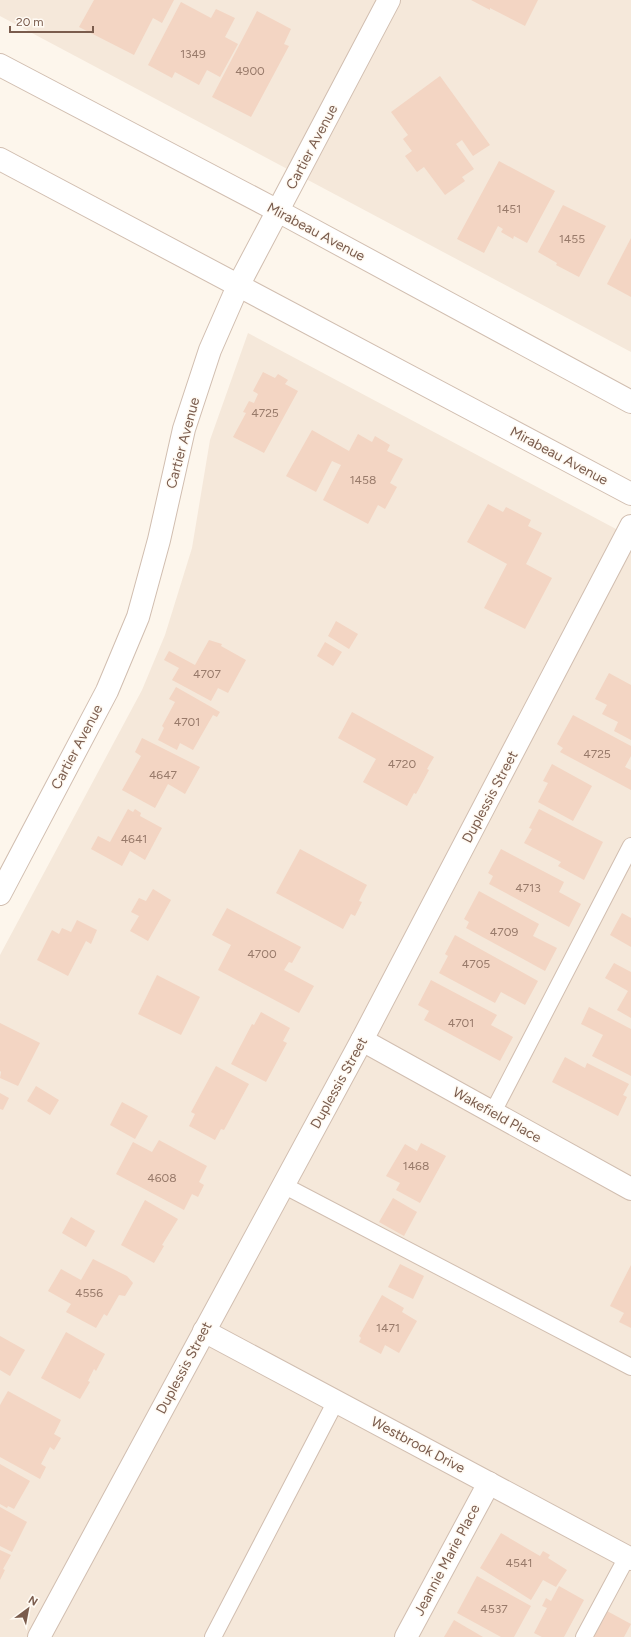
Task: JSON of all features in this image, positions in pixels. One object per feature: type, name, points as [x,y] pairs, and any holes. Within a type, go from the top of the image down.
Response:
[{"type":"street","name":"Cartier Avenue","points":[[0,894],[106,691],[138,617],[159,540],[184,429],[210,350],[238,286],[389,0]]},
{"type":"street","name":"Mirabeau Avenue","points":[[0,66],[278,211],[631,402]]},
{"type":"street","name":"Mirabeau Avenue","points":[[0,159],[631,494]]},
{"type":"street","name":"Duplessis Street","points":[[39,1637],[362,1040],[631,526]]},
{"type":"street","name":"Wakefield Place","points":[[362,1040],[631,1189]]},
{"type":"street","name":"Westbrook Drive","points":[[204,1331],[629,1558]]},
{"type":"street","name":"Jeannie Marie Place","points":[[406,1637],[489,1483]]},
{"type":"lane","points":[[493,1112],[631,846]]},
{"type":"lane","points":[[283,1186],[631,1367]]},
{"type":"lane","points":[[213,1637],[336,1401]]},
{"type":"lane","points":[[584,1637],[629,1558]]},
{"type":"shaded area","points":[[0,0],[631,0],[631,352],[0,16]]},
{"type":"shaded area","points":[[248,333],[631,537],[631,1637],[0,1637],[0,955],[142,690],[165,635],[192,548],[210,440]]},
{"type":"building","points":[[94,0],[174,0],[162,23],[153,18],[134,55],[79,27]]},
{"type":"building","points":[[471,0],[538,0],[525,26]]},
{"type":"building","points":[[181,2],[211,18],[216,9],[235,18],[225,37],[238,44],[220,77],[207,70],[199,85],[175,72],[172,78],[148,65]]},
{"type":"building","points":[[257,11],[291,29],[284,44],[289,46],[251,117],[212,97]]},
{"type":"building","points":[[440,76],[490,145],[473,156],[462,140],[456,144],[474,169],[462,177],[465,181],[445,195],[424,167],[417,172],[405,156],[412,151],[403,139],[408,135],[391,112]]},
{"type":"building","points":[[499,161],[555,191],[527,243],[514,236],[513,239],[501,232],[503,229],[498,226],[484,253],[457,239]]},
{"type":"building","points":[[563,205],[606,226],[579,277],[556,265],[557,263],[538,252]]},
{"type":"building","points":[[631,238],[631,297],[607,284]]},
{"type":"building","points":[[263,372],[275,378],[278,374],[288,380],[285,384],[298,391],[264,453],[233,437],[246,413],[243,412],[249,401],[254,403],[258,394],[253,391]]},
{"type":"building","points":[[312,430],[349,451],[358,434],[372,442],[375,436],[390,445],[387,451],[403,459],[390,483],[397,487],[385,509],[378,505],[368,524],[323,500],[341,465],[332,461],[316,492],[286,476]]},
{"type":"building","points":[[488,504],[503,512],[506,507],[531,520],[528,526],[542,533],[526,564],[552,578],[525,629],[484,608],[507,564],[467,542]]},
{"type":"building","points":[[336,621],[358,634],[349,649],[328,636]]},
{"type":"building","points":[[209,640],[222,644],[221,646],[246,660],[228,693],[218,688],[211,701],[172,680],[179,668],[164,660],[169,651],[195,665]]},
{"type":"building","points":[[325,642],[342,652],[333,666],[317,656]]},
{"type":"building","points":[[609,673],[631,685],[631,740],[614,731],[618,722],[602,714],[607,705],[595,699]]},
{"type":"building","points":[[176,687],[220,712],[217,717],[213,715],[193,750],[180,743],[177,750],[158,740],[164,728],[162,726],[175,702],[169,699]]},
{"type":"building","points":[[352,712],[434,757],[416,794],[414,793],[407,806],[363,782],[376,759],[338,738]]},
{"type":"building","points":[[573,715],[631,746],[631,756],[625,767],[631,770],[631,790],[560,752],[563,748],[557,744]]},
{"type":"building","points":[[142,738],[200,767],[185,794],[168,784],[155,808],[122,790],[141,756],[135,752]]},
{"type":"building","points":[[552,764],[592,786],[573,821],[538,802],[548,783],[543,781]]},
{"type":"building","points":[[128,809],[133,812],[135,809],[141,813],[140,816],[162,828],[145,860],[130,851],[122,866],[91,849],[98,836],[110,842]]},
{"type":"building","points":[[539,809],[603,842],[584,880],[558,866],[561,862],[524,843],[532,829],[529,828]]},
{"type":"building","points":[[300,849],[367,885],[359,901],[362,902],[355,916],[351,914],[343,929],[276,893]]},
{"type":"building","points":[[501,849],[564,882],[559,892],[581,904],[569,927],[489,884],[493,876],[488,873]]},
{"type":"building","points":[[153,889],[171,900],[148,941],[130,931],[139,916],[131,912],[139,898],[146,901]]},
{"type":"building","points":[[479,891],[539,924],[533,936],[557,948],[545,971],[466,928],[469,922],[464,919]]},
{"type":"building","points":[[227,908],[301,947],[292,963],[289,962],[284,970],[314,986],[299,1013],[218,970],[231,945],[212,935]]},
{"type":"building","points":[[622,913],[631,918],[631,947],[610,935]]},
{"type":"building","points":[[77,920],[97,930],[91,944],[86,941],[68,976],[37,960],[52,930],[59,934],[62,928],[71,932]]},
{"type":"building","points":[[455,935],[538,981],[525,1005],[501,992],[495,1003],[439,973],[448,956],[445,954]]},
{"type":"building","points":[[614,963],[631,972],[631,1018],[617,1010],[628,991],[605,978]]},
{"type":"building","points":[[157,975],[200,997],[181,1035],[138,1014]]},
{"type":"building","points":[[431,980],[497,1015],[491,1025],[513,1037],[500,1061],[424,1020],[429,1011],[418,1005]]},
{"type":"building","points":[[589,1007],[631,1029],[631,1076],[592,1056],[603,1035],[581,1024]]},
{"type":"building","points":[[261,1012],[290,1028],[283,1041],[287,1043],[266,1082],[231,1064],[252,1024],[254,1025]]},
{"type":"building","points":[[0,1023],[40,1043],[18,1086],[0,1078]]},
{"type":"building","points":[[565,1057],[585,1068],[587,1063],[629,1084],[623,1095],[627,1097],[618,1116],[552,1082]]},
{"type":"building","points":[[216,1066],[249,1084],[224,1130],[221,1129],[215,1140],[189,1126],[195,1114],[191,1112]]},
{"type":"building","points":[[36,1086],[59,1100],[50,1115],[27,1101]]},
{"type":"building","points":[[0,1093],[9,1098],[3,1110],[0,1109]]},
{"type":"building","points":[[122,1102],[148,1116],[135,1139],[110,1125]]},
{"type":"building","points":[[159,1140],[207,1166],[199,1182],[204,1185],[198,1197],[192,1194],[184,1210],[116,1174],[133,1142],[152,1152]]},
{"type":"building","points":[[421,1143],[446,1156],[420,1203],[396,1190],[400,1183],[386,1176],[405,1144],[417,1151]]},
{"type":"building","points":[[393,1198],[417,1212],[404,1236],[379,1222]]},
{"type":"building","points":[[145,1200],[178,1219],[162,1245],[164,1246],[154,1263],[121,1245]]},
{"type":"building","points":[[71,1217],[95,1231],[86,1247],[62,1233]]},
{"type":"building","points":[[93,1259],[127,1276],[133,1283],[125,1296],[119,1295],[107,1316],[104,1314],[96,1328],[66,1312],[71,1304],[48,1291],[61,1269],[81,1280]]},
{"type":"building","points":[[400,1264],[424,1276],[413,1299],[388,1287]]},
{"type":"building","points":[[631,1265],[631,1328],[619,1322],[624,1313],[610,1306]]},
{"type":"building","points":[[382,1295],[404,1308],[402,1312],[417,1321],[399,1353],[385,1345],[381,1354],[359,1342],[361,1338],[359,1336]]},
{"type":"building","points":[[66,1332],[105,1354],[96,1371],[94,1369],[88,1381],[90,1382],[80,1399],[41,1378]]},
{"type":"building","points":[[0,1336],[25,1350],[10,1376],[0,1370]]},
{"type":"building","points":[[8,1391],[61,1420],[54,1434],[61,1438],[54,1450],[50,1447],[41,1464],[46,1467],[40,1479],[0,1457],[0,1405]]},
{"type":"building","points":[[0,1464],[30,1481],[14,1509],[8,1506],[7,1508],[0,1504]]},
{"type":"building","points":[[0,1507],[27,1522],[12,1552],[0,1546]]},
{"type":"building","points":[[501,1533],[540,1556],[543,1551],[550,1555],[548,1558],[567,1570],[556,1587],[543,1580],[531,1600],[480,1568]]},
{"type":"building","points":[[0,1550],[11,1555],[3,1569],[5,1570],[0,1580]]},
{"type":"building","points":[[477,1576],[531,1606],[514,1637],[501,1637],[457,1613]]},
{"type":"building","points":[[559,1586],[584,1600],[564,1637],[542,1637],[534,1633],[547,1608],[542,1606],[546,1598],[551,1601]]},
{"type":"building","points":[[607,1611],[631,1624],[624,1637],[592,1637]]},
{"type":"building","points":[[454,1620],[483,1637],[444,1637]]}]
